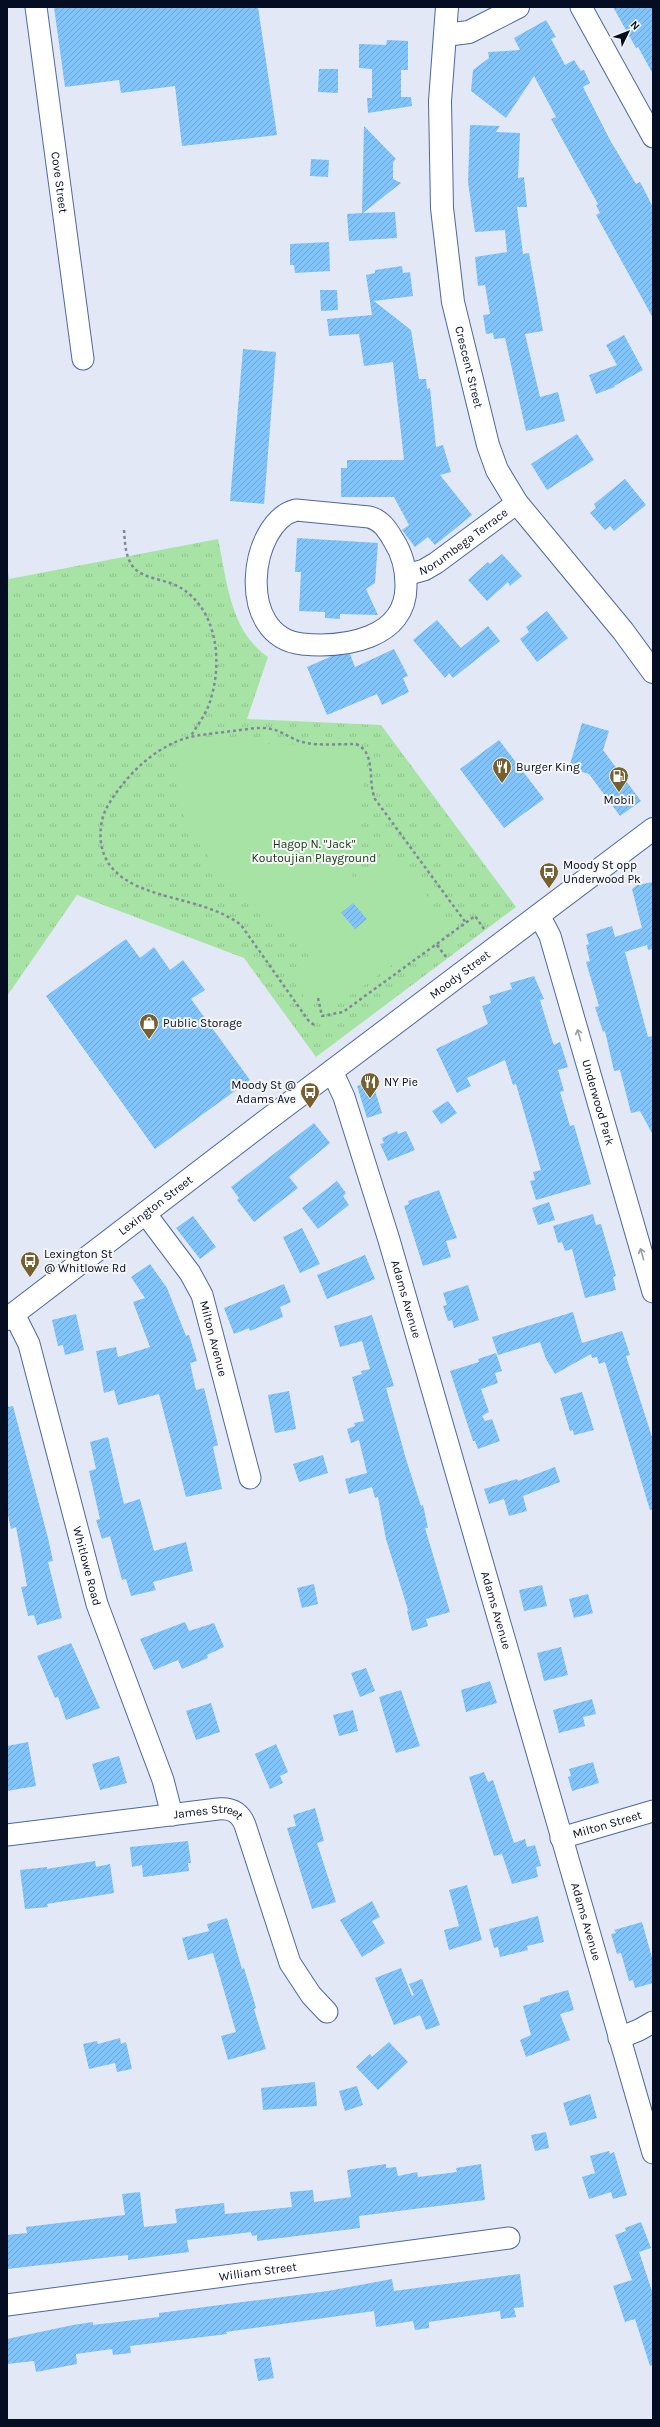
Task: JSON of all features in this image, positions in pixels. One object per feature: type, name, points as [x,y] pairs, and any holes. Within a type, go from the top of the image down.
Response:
[{"type":"street","name":"Cove Street","points":[[36,7],[83,359]]},
{"type":"street","name":"Crescent Street","points":[[448,7],[441,81],[439,168],[450,285],[470,377],[488,445],[497,470],[517,503],[623,631],[653,672]]},
{"type":"street","points":[[445,35],[469,32],[518,7]]},
{"type":"street","points":[[581,7],[653,137]]},
{"type":"street","name":"Norumbega Terrace","points":[[406,575],[424,570],[436,563],[517,503]]},
{"type":"street","name":"Norumbega Terrace","points":[[296,510],[369,517],[378,520],[385,527],[398,546],[406,575],[404,603],[394,619],[379,632],[349,643],[303,644],[284,639],[273,631],[264,619],[257,595],[257,572],[261,552],[276,524],[285,515],[296,510]]},
{"type":"street","name":"Moody Street","points":[[267,1120],[653,829]]},
{"type":"street","name":"Underwood Park","points":[[539,915],[550,936],[653,1292]]},
{"type":"street","name":"Adams Avenue","points":[[332,1071],[344,1097],[389,1240],[653,2153]]},
{"type":"street","name":"Lexington Street","points":[[10,1317],[267,1120]]},
{"type":"street","name":"Milton Avenue","points":[[145,1213],[190,1272],[202,1295],[250,1478]]},
{"type":"street","name":"Whitlowe Road","points":[[10,1317],[23,1328],[29,1344],[97,1604],[163,1780],[172,1815]]},
{"type":"street","name":"James Street","points":[[7,1835],[226,1808],[233,1810],[242,1818],[290,1963],[310,1995],[327,2012]]},
{"type":"street","name":"Milton Street","points":[[561,1838],[653,1811]]},
{"type":"street","points":[[619,2038],[639,2030],[653,2022]]},
{"type":"street","name":"William Street","points":[[7,2305],[508,2238]]},
{"type":"path","points":[[124,530],[126,552],[134,568],[141,574],[170,582],[188,593],[205,614],[211,629],[216,650],[216,676],[207,708],[190,737]]},
{"type":"path","points":[[314,1026],[308,1020],[241,925],[230,916],[206,906],[139,887],[113,870],[105,858],[101,843],[100,828],[104,813],[113,797],[126,780],[151,756],[162,748],[190,737],[259,728],[271,729],[310,744],[356,744],[361,746],[370,760],[372,792],[375,799],[466,923]]},
{"type":"path","points":[[318,998],[322,1016],[343,1012],[406,965],[414,962],[476,916],[488,934]]},
{"type":"path","points":[[478,934],[484,929]]},
{"type":"path","points":[[437,945],[446,957],[452,952]]},
{"type":"green space","name":"Hagop N. \"Jack\" Koutoujian Playground","points":[[218,539],[232,604],[238,619],[245,634],[255,646],[268,657],[247,719],[381,725],[516,907],[316,1057],[244,958],[77,895],[7,996],[7,566],[9,579]]},
{"type":"green space","points":[[188,742],[356,746],[367,760],[351,887],[396,855],[448,924],[340,1003],[307,1001],[289,975],[318,951],[294,936],[266,915],[238,890],[213,863],[192,833],[179,802],[177,771]]},
{"type":"building","points":[[54,7],[258,7],[277,135],[182,146],[175,86],[121,93],[119,80],[65,87]]},
{"type":"building","points":[[613,7],[653,7],[653,74],[638,47],[636,48]]},
{"type":"building","points":[[546,20],[556,37],[551,39],[565,65],[574,60],[581,71],[584,70],[590,83],[583,87],[610,140],[636,184],[640,182],[653,207],[653,318],[596,215],[600,213],[596,205],[598,204],[551,119],[556,117],[534,76],[506,118],[471,91],[473,70],[489,58],[488,52],[520,50],[514,38]]},
{"type":"building","points":[[387,40],[408,41],[408,70],[401,70],[401,97],[411,97],[412,106],[368,113],[367,98],[372,98],[372,69],[359,68],[359,44],[386,45]]},
{"type":"building","points":[[319,69],[338,69],[338,93],[318,92]]},
{"type":"building","points":[[470,125],[500,126],[496,132],[520,133],[518,178],[524,177],[527,207],[517,207],[523,254],[529,253],[543,331],[525,334],[540,397],[558,392],[565,421],[526,431],[505,338],[494,339],[493,333],[486,334],[483,315],[490,314],[485,285],[478,286],[475,257],[507,252],[505,230],[475,232],[468,182]]},
{"type":"building","points":[[364,126],[396,159],[393,162],[393,179],[401,183],[363,213],[395,212],[397,238],[349,241],[347,214],[362,213]]},
{"type":"building","points":[[311,159],[329,160],[328,177],[310,176]]},
{"type":"building","points":[[329,242],[330,271],[295,273],[294,265],[290,265],[290,244]]},
{"type":"building","points":[[402,266],[403,273],[410,272],[413,296],[374,301],[411,330],[419,379],[426,379],[427,389],[430,388],[436,447],[443,445],[451,472],[440,475],[472,515],[435,545],[428,537],[415,547],[402,530],[409,525],[394,497],[341,497],[341,468],[347,468],[347,460],[404,460],[393,362],[364,366],[359,334],[329,336],[327,319],[372,315],[366,275],[375,273],[375,270]]},
{"type":"building","points":[[320,290],[337,290],[338,310],[321,311]]},
{"type":"building","points":[[624,335],[643,370],[614,386],[615,387],[596,394],[589,375],[617,365],[606,345]]},
{"type":"building","points":[[243,349],[276,352],[264,504],[230,501]]},
{"type":"building","points":[[577,434],[594,460],[547,490],[531,464]]},
{"type":"building","points":[[625,479],[646,505],[614,531],[610,526],[605,530],[590,513],[596,508],[594,504]]},
{"type":"building","points":[[297,538],[378,543],[375,583],[366,589],[378,615],[340,614],[340,619],[325,618],[325,612],[299,611],[301,572],[295,572]]},
{"type":"building","points":[[502,554],[522,576],[510,586],[508,582],[487,601],[468,580],[488,562],[490,564]]},
{"type":"building","points":[[547,611],[568,638],[537,662],[520,639],[529,632],[526,627]]},
{"type":"building","points":[[437,620],[461,648],[488,626],[500,641],[453,678],[449,673],[445,678],[413,640]]},
{"type":"building","points":[[394,649],[408,676],[403,678],[409,692],[382,705],[377,694],[327,715],[307,667],[332,656],[350,654],[355,667]]},
{"type":"building","points":[[582,723],[609,731],[603,750],[641,801],[620,816],[589,774],[569,768]]},
{"type":"building","name":"Burger King","points":[[499,740],[544,799],[504,828],[460,769]]},
{"type":"building","points":[[653,882],[653,949],[648,950],[647,945],[625,952],[648,1037],[653,1036],[653,1135],[640,1111],[631,1113],[620,1070],[614,1071],[605,1031],[603,1032],[595,1007],[599,1006],[586,962],[590,961],[586,945],[589,944],[586,934],[612,926],[615,937],[642,928],[632,889],[637,885]]},
{"type":"building","points":[[353,903],[367,919],[355,929],[341,913]]},
{"type":"building","name":"Public Storage","points":[[126,939],[140,958],[154,947],[170,970],[183,960],[205,990],[191,999],[250,1080],[155,1149],[46,996]]},
{"type":"building","points":[[534,976],[544,999],[540,1000],[552,1040],[554,1045],[560,1042],[568,1067],[558,1070],[564,1091],[560,1092],[570,1126],[574,1125],[591,1184],[536,1200],[530,1181],[535,1180],[533,1172],[541,1170],[516,1084],[513,1085],[505,1060],[467,1078],[471,1086],[457,1093],[436,1049],[488,1024],[482,1006],[491,1003],[489,996],[512,989],[510,983]]},
{"type":"building","name":"NY Pie","points":[[372,1081],[382,1113],[367,1118],[357,1086]]},
{"type":"building","points":[[448,1101],[457,1113],[441,1124],[432,1111]]},
{"type":"building","points":[[314,1123],[330,1143],[289,1177],[298,1188],[254,1222],[237,1200],[239,1198],[231,1187]]},
{"type":"building","points":[[397,1131],[398,1134],[406,1131],[415,1150],[388,1161],[380,1144],[384,1143],[382,1138]]},
{"type":"building","points":[[337,1181],[346,1193],[343,1196],[349,1205],[318,1229],[302,1208]]},
{"type":"building","points":[[439,1190],[457,1238],[446,1241],[451,1257],[423,1266],[404,1206],[409,1204],[408,1201]]},
{"type":"building","points":[[549,1202],[555,1220],[538,1225],[532,1208]]},
{"type":"building","points":[[593,1214],[596,1225],[601,1224],[616,1276],[613,1277],[616,1290],[585,1298],[572,1249],[565,1251],[562,1242],[558,1243],[553,1226]]},
{"type":"building","points":[[193,1216],[216,1247],[200,1259],[176,1228]]},
{"type":"building","points":[[302,1228],[320,1264],[300,1273],[283,1237]]},
{"type":"building","points":[[365,1255],[375,1279],[327,1299],[317,1275]]},
{"type":"building","points":[[150,1264],[167,1288],[186,1336],[189,1335],[197,1361],[190,1363],[196,1390],[204,1388],[218,1445],[213,1447],[222,1489],[186,1497],[159,1394],[118,1405],[114,1390],[104,1393],[96,1351],[116,1347],[118,1357],[150,1347],[133,1302],[145,1298],[131,1277]]},
{"type":"building","points":[[284,1284],[291,1302],[280,1307],[283,1317],[250,1331],[249,1328],[234,1334],[224,1308]]},
{"type":"building","points":[[468,1285],[479,1320],[454,1328],[452,1320],[448,1321],[443,1306],[447,1305],[443,1293]]},
{"type":"building","points":[[573,1312],[582,1343],[622,1331],[630,1355],[626,1356],[653,1440],[653,1509],[650,1510],[605,1362],[599,1364],[597,1357],[592,1358],[591,1354],[555,1374],[546,1359],[540,1342],[498,1355],[492,1337]]},
{"type":"building","points":[[76,1314],[84,1350],[65,1355],[63,1345],[58,1346],[52,1320]]},
{"type":"building","points":[[372,1315],[394,1386],[386,1388],[406,1459],[421,1506],[423,1505],[428,1528],[425,1528],[450,1612],[426,1619],[428,1626],[412,1631],[408,1610],[386,1539],[378,1497],[375,1498],[372,1487],[349,1494],[345,1479],[367,1473],[359,1440],[351,1443],[347,1429],[355,1426],[354,1423],[364,1421],[352,1377],[362,1374],[361,1371],[370,1369],[362,1341],[340,1347],[334,1326]]},
{"type":"building","points":[[496,1353],[502,1371],[495,1373],[498,1383],[481,1389],[489,1412],[482,1416],[485,1421],[492,1419],[500,1441],[478,1449],[475,1441],[473,1441],[450,1371],[479,1362],[478,1359]]},
{"type":"building","points":[[289,1391],[296,1429],[275,1433],[268,1395]]},
{"type":"building","points":[[582,1392],[594,1430],[574,1435],[573,1430],[570,1431],[560,1398]]},
{"type":"building","points":[[13,1406],[48,1538],[53,1561],[48,1562],[62,1618],[37,1625],[34,1615],[28,1616],[21,1587],[27,1586],[16,1527],[11,1529],[7,1510],[7,1407]]},
{"type":"building","points":[[108,1437],[124,1504],[140,1499],[154,1551],[186,1542],[193,1571],[153,1582],[156,1590],[131,1596],[126,1579],[122,1580],[110,1536],[102,1539],[96,1520],[100,1519],[89,1471],[96,1469],[90,1442]]},
{"type":"building","points":[[323,1455],[328,1473],[299,1482],[293,1464]]},
{"type":"building","points":[[555,1467],[560,1482],[523,1496],[527,1511],[509,1516],[504,1499],[489,1504],[484,1489],[517,1479],[518,1481]]},
{"type":"building","points":[[314,1584],[318,1604],[302,1608],[297,1588]]},
{"type":"building","points":[[542,1585],[547,1606],[524,1611],[519,1590]]},
{"type":"building","points":[[588,1594],[593,1613],[574,1618],[569,1599]]},
{"type":"building","points":[[185,1622],[189,1631],[214,1623],[224,1647],[207,1655],[208,1658],[182,1669],[178,1660],[154,1670],[140,1639]]},
{"type":"building","points":[[71,1643],[100,1708],[66,1720],[58,1697],[55,1698],[37,1656]]},
{"type":"building","points":[[561,1647],[568,1675],[544,1681],[537,1653]]},
{"type":"building","points":[[366,1668],[375,1691],[360,1697],[351,1673]]},
{"type":"building","points":[[490,1681],[497,1703],[466,1712],[461,1690]]},
{"type":"building","points":[[401,1690],[420,1746],[396,1753],[379,1697]]},
{"type":"building","points":[[592,1699],[596,1714],[583,1717],[585,1726],[559,1733],[553,1710]]},
{"type":"building","points":[[211,1703],[220,1732],[196,1740],[186,1711]]},
{"type":"building","points":[[353,1710],[358,1731],[339,1736],[333,1715]]},
{"type":"building","points":[[28,1742],[36,1786],[7,1791],[7,1746]]},
{"type":"building","points":[[276,1744],[288,1772],[280,1776],[283,1783],[270,1789],[255,1754]]},
{"type":"building","points":[[119,1756],[127,1783],[100,1790],[92,1764]]},
{"type":"building","points":[[593,1762],[599,1783],[572,1791],[568,1777],[571,1776],[569,1769]]},
{"type":"building","points":[[484,1772],[488,1782],[493,1780],[514,1843],[525,1839],[527,1847],[535,1845],[541,1866],[536,1867],[538,1877],[512,1884],[502,1854],[494,1856],[469,1777]]},
{"type":"building","points":[[315,1808],[324,1841],[317,1843],[336,1902],[312,1909],[287,1828],[296,1826],[293,1815]]},
{"type":"building","points":[[188,1841],[191,1863],[188,1863],[189,1871],[143,1877],[142,1865],[132,1867],[130,1847]]},
{"type":"building","points":[[95,1861],[96,1867],[110,1864],[114,1893],[47,1904],[48,1907],[25,1909],[20,1870],[47,1867],[47,1869]]},
{"type":"building","points":[[467,1885],[482,1940],[449,1950],[444,1930],[459,1926],[449,1890]]},
{"type":"building","points":[[372,1901],[380,1917],[372,1921],[385,1943],[362,1957],[340,1920]]},
{"type":"building","points":[[538,1916],[544,1942],[527,1946],[528,1950],[500,1957],[498,1947],[494,1948],[489,1929]]},
{"type":"building","points":[[227,1918],[242,1969],[244,1968],[256,2008],[254,2009],[266,2049],[228,2060],[221,2036],[236,2032],[213,1953],[188,1960],[182,1938],[209,1931],[207,1924]]},
{"type":"building","points":[[642,1922],[653,1961],[653,1983],[635,1988],[633,1980],[629,1981],[621,1953],[617,1954],[611,1934],[616,1933],[614,1930]]},
{"type":"building","points":[[401,1968],[412,1996],[414,1995],[409,1984],[422,1979],[440,2025],[426,2030],[420,2015],[394,2025],[375,1978]]},
{"type":"building","points":[[568,1990],[574,2010],[560,2014],[570,2040],[526,2057],[520,2040],[531,2035],[523,2006],[540,2001],[540,1998]]},
{"type":"building","points":[[120,2038],[121,2044],[126,2042],[132,2069],[117,2072],[115,2063],[89,2069],[83,2044],[97,2041],[98,2044]]},
{"type":"building","points":[[389,2042],[408,2062],[378,2090],[356,2067],[370,2054],[372,2057]]},
{"type":"building","points":[[315,2082],[317,2106],[263,2110],[261,2088]]},
{"type":"building","points":[[357,2086],[363,2105],[345,2111],[339,2091]]},
{"type":"building","points":[[590,2094],[597,2118],[570,2126],[563,2103]]},
{"type":"building","points":[[546,2132],[549,2148],[535,2151],[531,2135]]},
{"type":"building","points":[[609,2151],[610,2154],[614,2152],[627,2195],[613,2199],[611,2192],[589,2199],[582,2177],[595,2173],[590,2156]]},
{"type":"building","points":[[386,2164],[386,2168],[396,2167],[398,2176],[417,2172],[418,2177],[457,2172],[456,2168],[481,2164],[485,2200],[359,2216],[360,2228],[257,2241],[257,2235],[252,2236],[251,2232],[187,2240],[189,2252],[128,2260],[128,2255],[7,2269],[7,2235],[27,2233],[26,2227],[125,2215],[122,2194],[140,2192],[144,2227],[177,2223],[175,2209],[224,2203],[225,2214],[292,2207],[290,2192],[313,2190],[314,2202],[351,2197],[347,2170]]},
{"type":"building","points":[[641,2222],[651,2248],[639,2252],[653,2294],[653,2365],[650,2366],[635,2319],[625,2322],[613,2286],[632,2280],[615,2235],[626,2231],[625,2228]]},
{"type":"building","points":[[520,2274],[524,2307],[514,2308],[516,2317],[501,2319],[500,2311],[429,2322],[429,2328],[415,2330],[413,2321],[376,2327],[374,2311],[226,2332],[227,2334],[130,2346],[131,2353],[113,2355],[112,2349],[76,2354],[77,2364],[36,2372],[34,2361],[7,2364],[7,2339],[73,2325],[93,2322],[93,2325],[159,2317],[159,2313],[328,2291],[392,2279],[394,2291]]},
{"type":"building","points":[[270,2357],[274,2378],[258,2381],[254,2359]]},
{"type":"place","name":"Burger King","points":[[502,784]]},
{"type":"place","name":"Mobil","points":[[619,793]]},
{"type":"place","name":"Moody St opp Underwood Pk","points":[[549,889]]},
{"type":"place","name":"Public Storage","points":[[149,1040]]},
{"type":"place","name":"NY Pie","points":[[370,1099]]},
{"type":"place","name":"Moody St @ Adams Ave","points":[[310,1109]]},
{"type":"place","name":"Lexington St @ Whitlowe Rd","points":[[30,1278]]}]
